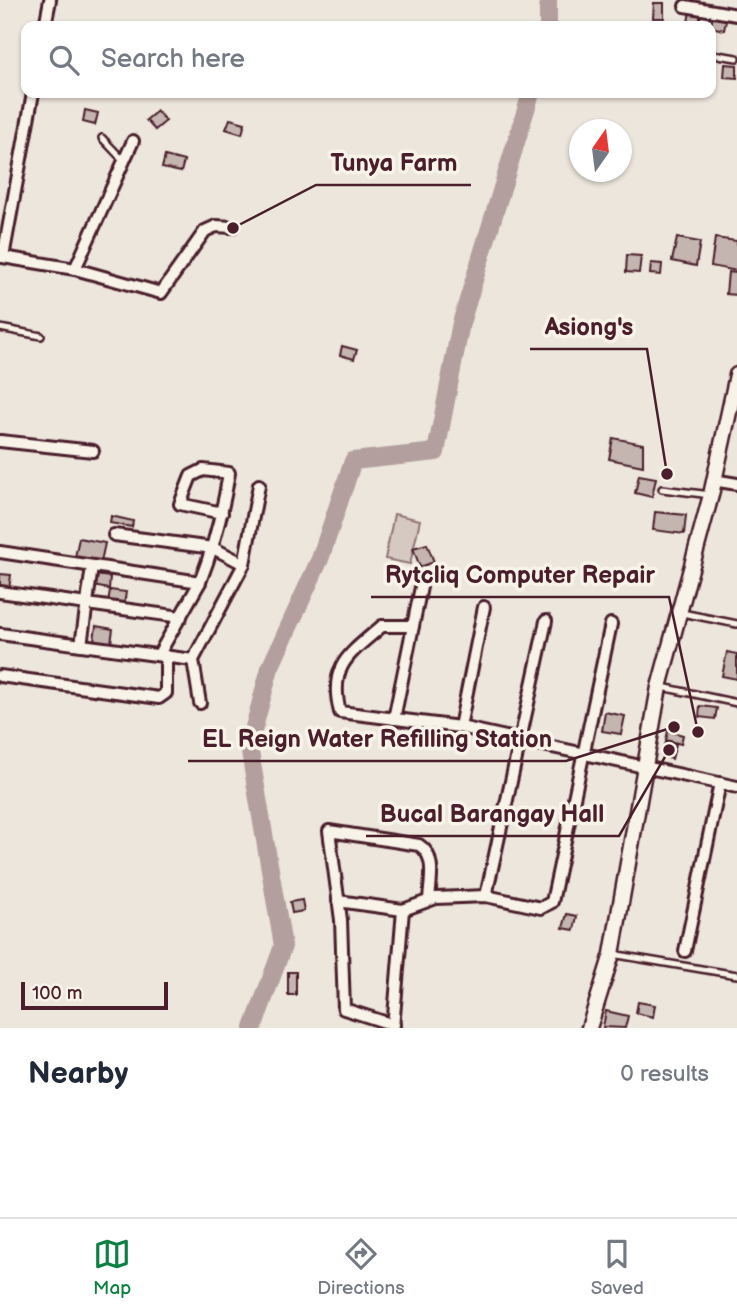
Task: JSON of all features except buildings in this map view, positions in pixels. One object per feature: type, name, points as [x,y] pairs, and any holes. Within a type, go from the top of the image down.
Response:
[{"type":"street","points":[[46,21],[50,0]]},
{"type":"street","points":[[685,6],[737,15]]},
{"type":"street","points":[[32,98],[2,257],[75,269],[161,293],[205,231],[216,226],[232,227]]},
{"type":"street","points":[[75,269],[132,141]]},
{"type":"street","points":[[589,1028],[612,954],[659,687],[712,487],[737,375]]},
{"type":"street","points":[[0,440],[93,451]]},
{"type":"street","points":[[0,676],[159,698],[166,693],[162,655],[201,582],[222,513],[229,473],[203,470],[191,476],[180,504],[222,513]]},
{"type":"street","points":[[712,487],[737,484]]},
{"type":"street","points":[[200,703],[194,660],[244,564],[259,485]]},
{"type":"street","points":[[114,535],[213,548],[244,564]]},
{"type":"street","points":[[0,552],[201,582]]},
{"type":"street","points":[[81,645],[92,567]]},
{"type":"street","points":[[394,719],[421,587]]},
{"type":"street","points":[[0,592],[181,617]]},
{"type":"street","points":[[460,727],[484,607]]},
{"type":"street","points":[[486,896],[546,621]]},
{"type":"street","points":[[338,901],[403,910],[429,900],[486,896],[541,908],[552,902],[611,624]]},
{"type":"street","points":[[413,626],[382,626],[343,660],[335,692],[340,712],[460,727],[643,766],[664,774],[737,787]]},
{"type":"street","points":[[0,634],[194,660]]},
{"type":"street","points":[[685,951],[720,783]]},
{"type":"street","points":[[403,910],[394,1026],[344,1009],[338,901],[329,831],[332,829],[419,845],[426,850],[430,858],[429,900]]},
{"type":"lane","points":[[716,55],[737,58]]},
{"type":"lane","points":[[102,138],[124,161]]},
{"type":"lane","points":[[0,328],[41,336]]},
{"type":"lane","points":[[662,489],[712,487]]},
{"type":"lane","points":[[679,612],[737,624]]},
{"type":"lane","points":[[659,687],[737,703]]},
{"type":"lane","points":[[612,954],[737,975]]},
{"type":"shaded area","points":[[394,514],[420,520],[410,564],[385,559]]},
{"type":"waterway","points":[[548,0],[548,21]]},
{"type":"waterway","points":[[253,1028],[283,946],[249,746],[270,668],[320,559],[353,461],[436,452],[461,323],[529,98]]},
{"type":"place","name":"Tunya Farm","points":[[233,228]]},
{"type":"place","name":"Asiong's","points":[[667,474]]},
{"type":"place","name":"EL Reign Water Refilling Station","points":[[674,727]]},
{"type":"place","name":"Rytcliq Computer Repair","points":[[698,732]]},
{"type":"place","name":"Bucal Barangay Hall","points":[[669,750]]}]
